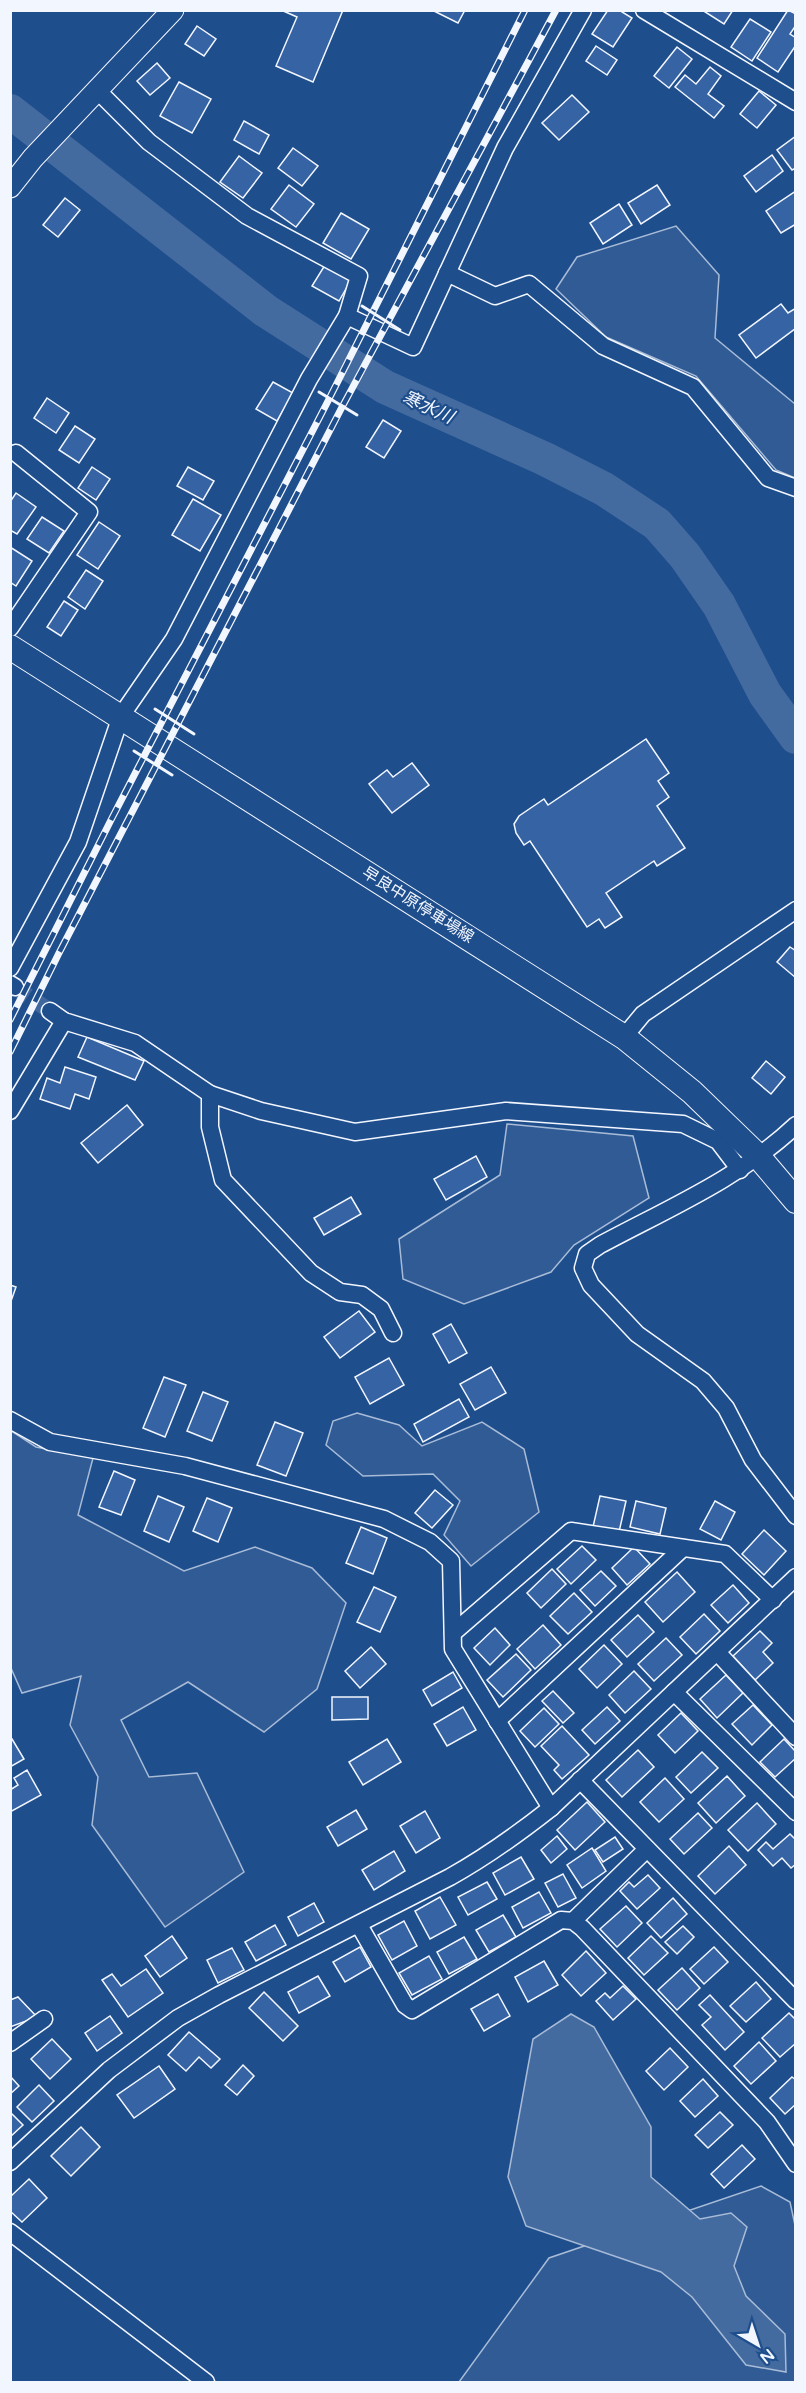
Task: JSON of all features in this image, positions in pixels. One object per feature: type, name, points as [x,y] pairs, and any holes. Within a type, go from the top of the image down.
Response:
[{"type":"main road","name":"早良中原停車場線","points":[[10,647],[624,1036],[692,1092],[749,1162],[795,1201]]},
{"type":"street","points":[[10,187],[33,158],[173,10]]},
{"type":"street","points":[[347,316],[412,346],[505,148],[583,10]]},
{"type":"street","points":[[644,10],[795,102]]},
{"type":"street","points":[[10,968],[78,842],[121,716],[174,639],[309,379],[347,316],[359,276],[247,216],[149,142],[98,90]]},
{"type":"street","points":[[447,273],[495,296],[529,284],[603,346],[693,387],[768,478],[795,488]]},
{"type":"street","points":[[10,628],[89,512],[16,453]]},
{"type":"street","points":[[624,1036],[643,1014],[795,910]]},
{"type":"street","points":[[10,1111],[57,1016],[135,1043],[210,1094],[261,1111],[355,1132],[506,1111],[683,1124],[718,1141],[749,1162]]},
{"type":"street","points":[[210,1094],[210,1127],[223,1180],[311,1273],[340,1292],[362,1295],[381,1309],[393,1333]]},
{"type":"street","points":[[795,1125],[774,1146],[749,1162],[600,1245],[587,1254],[583,1268],[591,1284],[637,1334],[702,1381],[726,1408],[753,1460],[795,1516]]},
{"type":"street","points":[[10,1420],[50,1442],[185,1466],[384,1519],[430,1542],[451,1561],[453,1649],[551,1808]]},
{"type":"street","points":[[453,1634],[571,1531],[726,1554],[773,1600]]},
{"type":"street","points":[[497,1721],[683,1548]]},
{"type":"street","points":[[10,2162],[109,2070],[178,2018],[485,1858],[515,1837],[551,1808],[794,1583]]},
{"type":"street","points":[[717,1652],[795,1737]]},
{"type":"street","points":[[674,1692],[795,1812]]},
{"type":"street","points":[[580,1780],[795,2001]]},
{"type":"street","points":[[573,1921],[647,1849]]},
{"type":"street","points":[[359,1925],[405,2005],[412,2010],[561,1920],[573,1921],[767,2122],[795,2164]]},
{"type":"street","points":[[10,2043],[44,2019]]},
{"type":"street","points":[[10,2232],[206,2382]]},
{"type":"shaded area","points":[[676,226],[719,275],[715,338],[795,404],[795,478],[776,470],[696,376],[606,337],[556,289],[577,257]]},
{"type":"shaded area","points":[[507,1124],[633,1136],[649,1198],[574,1245],[551,1272],[464,1304],[403,1279],[399,1239],[500,1175]]},
{"type":"shaded area","points":[[357,1413],[399,1425],[422,1446],[482,1422],[524,1449],[539,1512],[471,1566],[444,1535],[460,1501],[433,1474],[363,1476],[326,1445],[333,1421]]},
{"type":"shaded area","points":[[10,1430],[36,1447],[93,1458],[78,1515],[184,1571],[255,1547],[312,1568],[346,1603],[317,1689],[264,1732],[188,1682],[121,1720],[149,1777],[197,1773],[244,1872],[165,1927],[92,1825],[98,1777],[70,1725],[81,1676],[22,1693],[11,1668]]},
{"type":"shaded area","points":[[571,2014],[594,2027],[651,2127],[651,2177],[700,2219],[731,2213],[747,2227],[734,2266],[746,2296],[785,2334],[786,2372],[746,2365],[692,2297],[661,2272],[526,2226],[508,2177],[533,2039]]},
{"type":"shaded area","points":[[761,2186],[790,2202],[796,2230],[795,2382],[459,2382],[549,2258]]},
{"type":"building","points":[[281,10],[343,10],[313,82],[276,66],[297,17]]},
{"type":"building","points":[[432,10],[465,10],[458,23]]},
{"type":"building","points":[[608,10],[619,10],[632,18],[613,47],[592,34]]},
{"type":"building","points":[[702,10],[733,10],[724,24]]},
{"type":"building","points":[[788,10],[796,14],[796,25],[790,34],[796,38],[796,45],[778,72],[757,58]]},
{"type":"building","points":[[750,19],[771,32],[752,61],[731,47]]},
{"type":"building","points":[[197,26],[216,39],[204,56],[185,44]]},
{"type":"building","points":[[596,46],[617,60],[607,75],[586,61]]},
{"type":"building","points":[[677,47],[692,59],[669,88],[654,76]]},
{"type":"building","points":[[157,63],[170,78],[150,95],[137,81]]},
{"type":"building","points":[[710,67],[721,76],[708,94],[724,106],[714,118],[675,87],[685,75],[696,84]]},
{"type":"building","points":[[179,82],[211,99],[192,133],[160,116]]},
{"type":"building","points":[[759,91],[776,105],[757,128],[740,114]]},
{"type":"building","points":[[572,95],[589,112],[559,140],[542,123]]},
{"type":"building","points":[[244,121],[269,135],[259,154],[234,140]]},
{"type":"building","points":[[796,136],[796,168],[792,170],[777,150]]},
{"type":"building","points":[[293,148],[318,166],[302,186],[278,168]]},
{"type":"building","points":[[772,155],[783,171],[756,192],[744,176]]},
{"type":"building","points":[[239,156],[262,173],[243,198],[220,182]]},
{"type":"building","points":[[289,185],[314,204],[296,227],[271,209]]},
{"type":"building","points":[[657,185],[670,205],[641,224],[628,203]]},
{"type":"building","points":[[796,191],[796,224],[781,233],[766,211]]},
{"type":"building","points":[[65,198],[80,210],[58,237],[43,225]]},
{"type":"building","points":[[619,204],[632,225],[603,244],[590,223]]},
{"type":"building","points":[[341,213],[369,229],[351,259],[323,243]]},
{"type":"building","points":[[325,265],[351,280],[339,301],[312,286]]},
{"type":"building","points":[[781,304],[788,313],[796,308],[796,328],[756,358],[739,335]]},
{"type":"building","points":[[273,382],[293,393],[277,421],[256,409]]},
{"type":"building","points":[[47,398],[69,413],[56,433],[34,418]]},
{"type":"building","points":[[383,420],[401,431],[384,458],[366,447]]},
{"type":"building","points":[[75,426],[95,439],[79,463],[59,450]]},
{"type":"building","points":[[92,467],[110,479],[96,500],[78,488]]},
{"type":"building","points":[[188,467],[214,481],[203,500],[177,486]]},
{"type":"building","points":[[16,493],[36,507],[17,534],[10,530],[10,502]]},
{"type":"building","points":[[193,499],[221,515],[200,551],[172,535]]},
{"type":"building","points":[[42,517],[64,531],[49,553],[27,539]]},
{"type":"building","points":[[99,522],[120,536],[98,569],[77,555]]},
{"type":"building","points":[[10,547],[32,561],[16,586],[10,582]]},
{"type":"building","points":[[86,570],[103,581],[85,609],[68,597]]},
{"type":"building","points":[[64,601],[78,610],[61,636],[47,627]]},
{"type":"building","points":[[646,739],[669,773],[658,781],[669,797],[657,806],[685,848],[657,866],[654,861],[606,893],[622,917],[605,928],[599,919],[587,927],[530,841],[524,845],[516,833],[514,824],[519,816],[544,799],[548,805]]},
{"type":"building","points":[[412,763],[429,785],[392,813],[369,784],[387,770],[393,777]]},
{"type":"building","points":[[790,947],[796,951],[796,978],[777,962]]},
{"type":"building","points":[[87,1037],[144,1061],[135,1080],[78,1057]]},
{"type":"building","points":[[766,1061],[785,1077],[771,1094],[752,1078]]},
{"type":"building","points":[[65,1067],[96,1077],[89,1099],[75,1094],[70,1109],[40,1099],[47,1078],[60,1083]]},
{"type":"building","points":[[127,1105],[143,1125],[98,1163],[81,1143]]},
{"type":"building","points":[[476,1156],[487,1177],[446,1200],[434,1179]]},
{"type":"building","points":[[351,1197],[361,1214],[324,1235],[314,1218]]},
{"type":"building","points":[[10,1285],[16,1287],[10,1304]]},
{"type":"building","points":[[359,1311],[375,1332],[340,1358],[324,1337]]},
{"type":"building","points":[[451,1324],[467,1353],[449,1363],[433,1334]]},
{"type":"building","points":[[389,1358],[404,1385],[370,1404],[355,1377]]},
{"type":"building","points":[[491,1367],[506,1393],[475,1410],[460,1384]]},
{"type":"building","points":[[164,1377],[186,1385],[165,1437],[143,1428]]},
{"type":"building","points":[[203,1392],[228,1402],[212,1441],[187,1431]]},
{"type":"building","points":[[459,1399],[469,1417],[423,1442],[414,1424]]},
{"type":"building","points":[[275,1422],[303,1433],[286,1476],[257,1465]]},
{"type":"building","points":[[114,1471],[135,1480],[121,1515],[99,1507]]},
{"type":"building","points":[[435,1490],[453,1505],[432,1528],[415,1513]]},
{"type":"building","points":[[158,1496],[184,1507],[169,1542],[144,1531]]},
{"type":"building","points":[[600,1496],[626,1501],[619,1532],[593,1527]]},
{"type":"building","points":[[207,1498],[232,1508],[218,1542],[193,1531]]},
{"type":"building","points":[[636,1501],[666,1508],[660,1534],[630,1527]]},
{"type":"building","points":[[715,1501],[735,1512],[721,1540],[700,1529]]},
{"type":"building","points":[[361,1527],[387,1538],[373,1574],[346,1563]]},
{"type":"building","points":[[764,1530],[786,1551],[764,1575],[742,1554]]},
{"type":"building","points":[[582,1546],[596,1560],[571,1584],[557,1569]]},
{"type":"building","points":[[634,1547],[650,1564],[627,1585],[612,1568]]},
{"type":"building","points":[[552,1569],[566,1584],[541,1608],[527,1593]]},
{"type":"building","points":[[601,1571],[616,1586],[595,1606],[580,1590]]},
{"type":"building","points":[[677,1572],[695,1592],[663,1622],[645,1602]]},
{"type":"building","points":[[733,1585],[749,1603],[728,1623],[711,1605]]},
{"type":"building","points":[[374,1587],[396,1597],[380,1632],[357,1622]]},
{"type":"building","points":[[574,1593],[592,1612],[568,1634],[550,1616]]},
{"type":"building","points":[[704,1614],[720,1631],[696,1654],[680,1637]]},
{"type":"building","points":[[638,1615],[654,1632],[627,1657],[611,1640]]},
{"type":"building","points":[[543,1625],[561,1645],[535,1669],[517,1649]]},
{"type":"building","points":[[495,1628],[510,1645],[490,1665],[474,1648]]},
{"type":"building","points":[[760,1631],[772,1643],[763,1652],[773,1663],[755,1680],[733,1656]]},
{"type":"building","points":[[666,1638],[682,1655],[654,1681],[638,1664]]},
{"type":"building","points":[[604,1645],[622,1664],[597,1688],[579,1669]]},
{"type":"building","points":[[371,1647],[386,1664],[360,1688],[345,1671]]},
{"type":"building","points":[[516,1654],[531,1670],[503,1697],[487,1680]]},
{"type":"building","points":[[634,1671],[651,1689],[625,1713],[609,1695]]},
{"type":"building","points":[[453,1672],[462,1688],[432,1706],[423,1690]]},
{"type":"building","points":[[726,1675],[743,1693],[717,1718],[700,1699]]},
{"type":"building","points":[[553,1691],[574,1713],[563,1723],[542,1701]]},
{"type":"building","points":[[332,1697],[368,1697],[368,1719],[332,1720]]},
{"type":"building","points":[[753,1705],[772,1725],[752,1745],[732,1724]]},
{"type":"building","points":[[463,1707],[476,1730],[447,1746],[434,1724]]},
{"type":"building","points":[[607,1707],[620,1721],[595,1744],[582,1730]]},
{"type":"building","points":[[544,1708],[559,1724],[535,1747],[520,1731]]},
{"type":"building","points":[[681,1713],[698,1731],[675,1753],[658,1735]]},
{"type":"building","points":[[562,1726],[589,1755],[562,1779],[554,1770],[559,1765],[541,1746]]},
{"type":"building","points":[[12,1739],[24,1759],[10,1767],[10,1740]]},
{"type":"building","points":[[387,1739],[401,1762],[363,1785],[349,1762]]},
{"type":"building","points":[[784,1739],[796,1752],[796,1758],[775,1777],[760,1762]]},
{"type":"building","points":[[638,1750],[654,1767],[622,1797],[606,1780]]},
{"type":"building","points":[[702,1752],[718,1768],[691,1793],[676,1777]]},
{"type":"building","points":[[27,1770],[41,1795],[10,1812],[10,1790],[18,1785],[14,1778]]},
{"type":"building","points":[[727,1776],[745,1796],[716,1823],[698,1803]]},
{"type":"building","points":[[665,1778],[684,1799],[659,1822],[640,1802]]},
{"type":"building","points":[[587,1802],[605,1822],[575,1850],[557,1830]]},
{"type":"building","points":[[757,1803],[776,1824],[748,1851],[728,1830]]},
{"type":"building","points":[[356,1810],[367,1829],[338,1846],[327,1827]]},
{"type":"building","points":[[425,1811],[440,1838],[416,1853],[400,1826]]},
{"type":"building","points":[[698,1813],[712,1828],[684,1854],[670,1839]]},
{"type":"building","points":[[790,1834],[796,1840],[796,1864],[791,1868],[782,1858],[773,1866],[758,1850],[766,1842],[773,1849]]},
{"type":"building","points":[[557,1836],[567,1849],[551,1863],[541,1850]]},
{"type":"building","points":[[615,1837],[623,1849],[603,1862],[595,1850]]},
{"type":"building","points":[[729,1846],[746,1865],[715,1894],[698,1876]]},
{"type":"building","points":[[592,1848],[606,1871],[582,1888],[567,1865]]},
{"type":"building","points":[[394,1851],[405,1871],[374,1890],[362,1870]]},
{"type":"building","points":[[521,1857],[534,1879],[505,1895],[493,1873]]},
{"type":"building","points":[[563,1874],[576,1898],[558,1907],[545,1883]]},
{"type":"building","points":[[648,1875],[660,1888],[637,1909],[620,1891],[629,1882],[634,1887]]},
{"type":"building","points":[[487,1882],[497,1899],[468,1915],[458,1897]]},
{"type":"building","points":[[539,1892],[551,1913],[523,1928],[512,1907]]},
{"type":"building","points":[[440,1897],[456,1925],[430,1939],[415,1911]]},
{"type":"building","points":[[673,1898],[687,1914],[661,1938],[647,1923]]},
{"type":"building","points":[[314,1903],[324,1922],[298,1936],[288,1917]]},
{"type":"building","points":[[626,1906],[642,1923],[617,1947],[600,1929]]},
{"type":"building","points":[[503,1915],[516,1937],[489,1952],[476,1930]]},
{"type":"building","points":[[404,1921],[417,1946],[392,1960],[378,1935]]},
{"type":"building","points":[[275,1925],[286,1945],[256,1961],[245,1942]]},
{"type":"building","points":[[683,1926],[694,1937],[677,1954],[665,1942]]},
{"type":"building","points":[[172,1936],[187,1958],[160,1977],[145,1956]]},
{"type":"building","points":[[651,1936],[668,1953],[644,1975],[628,1958]]},
{"type":"building","points":[[464,1937],[477,1959],[449,1974],[437,1952]]},
{"type":"building","points":[[360,1947],[371,1967],[345,1982],[333,1962]]},
{"type":"building","points":[[714,1947],[728,1962],[704,1984],[690,1969]]},
{"type":"building","points":[[232,1948],[244,1970],[218,1983],[207,1960]]},
{"type":"building","points":[[586,1951],[606,1973],[581,1996],[562,1975]]},
{"type":"building","points":[[429,1956],[442,1979],[412,1995],[399,1973]]},
{"type":"building","points":[[544,1961],[558,1985],[528,2002],[515,1977]]},
{"type":"building","points":[[682,1968],[700,1988],[677,2010],[658,1990]]},
{"type":"building","points":[[146,1969],[163,1993],[128,2017],[102,1980],[112,1974],[121,1986]]},
{"type":"building","points":[[318,1976],[330,1996],[299,2013],[288,1992]]},
{"type":"building","points":[[756,1982],[771,1999],[746,2022],[730,2006]]},
{"type":"building","points":[[623,1986],[636,1999],[613,2020],[596,2001],[605,1993],[610,1998]]},
{"type":"building","points":[[264,1992],[298,2026],[283,2041],[249,2008]]},
{"type":"building","points":[[498,1994],[510,2016],[484,2031],[471,2009]]},
{"type":"building","points":[[710,1995],[744,2032],[725,2050],[702,2025],[711,2017],[699,2005]]},
{"type":"building","points":[[18,1997],[37,2017],[10,2027],[10,2000]]},
{"type":"building","points":[[789,2013],[796,2020],[796,2043],[780,2057],[762,2038]]},
{"type":"building","points":[[110,2016],[122,2033],[97,2051],[85,2033]]},
{"type":"building","points":[[189,2032],[220,2059],[211,2068],[199,2057],[186,2071],[168,2055]]},
{"type":"building","points":[[52,2039],[71,2059],[50,2079],[31,2059]]},
{"type":"building","points":[[759,2042],[776,2061],[751,2084],[734,2066]]},
{"type":"building","points":[[670,2048],[688,2067],[664,2090],[646,2071]]},
{"type":"building","points":[[243,2065],[254,2076],[237,2095],[225,2085]]},
{"type":"building","points":[[159,2066],[175,2089],[134,2118],[117,2095]]},
{"type":"building","points":[[10,2076],[19,2086],[10,2094]]},
{"type":"building","points":[[792,2077],[796,2080],[796,2104],[785,2114],[770,2098]]},
{"type":"building","points":[[703,2079],[718,2096],[695,2117],[680,2101]]},
{"type":"building","points":[[39,2085],[54,2101],[32,2122],[17,2107]]},
{"type":"building","points":[[10,2112],[23,2125],[10,2137]]},
{"type":"building","points":[[720,2112],[733,2125],[708,2148],[695,2135]]},
{"type":"building","points":[[81,2127],[100,2147],[71,2176],[51,2156]]},
{"type":"building","points":[[742,2145],[755,2159],[724,2188],[711,2174]]},
{"type":"building","points":[[29,2179],[47,2198],[22,2222],[10,2211],[10,2197]]},
{"type":"waterway","name":"寒水川","points":[[10,111],[266,311],[385,387],[545,459],[604,489],[657,524],[685,556],[719,605],[765,694],[796,737]]},
{"type":"tunnel","points":[[15,987],[50,1011]]},
{"type":"railway","points":[[10,1020],[327,403],[525,10]]},
{"type":"railway","points":[[10,1052],[341,409],[556,10]]},
{"type":"wall","points":[[362,306],[400,330]]},
{"type":"wall","points":[[319,392],[357,415]]},
{"type":"wall","points":[[155,709],[194,734]]},
{"type":"wall","points":[[134,751],[172,775]]}]
